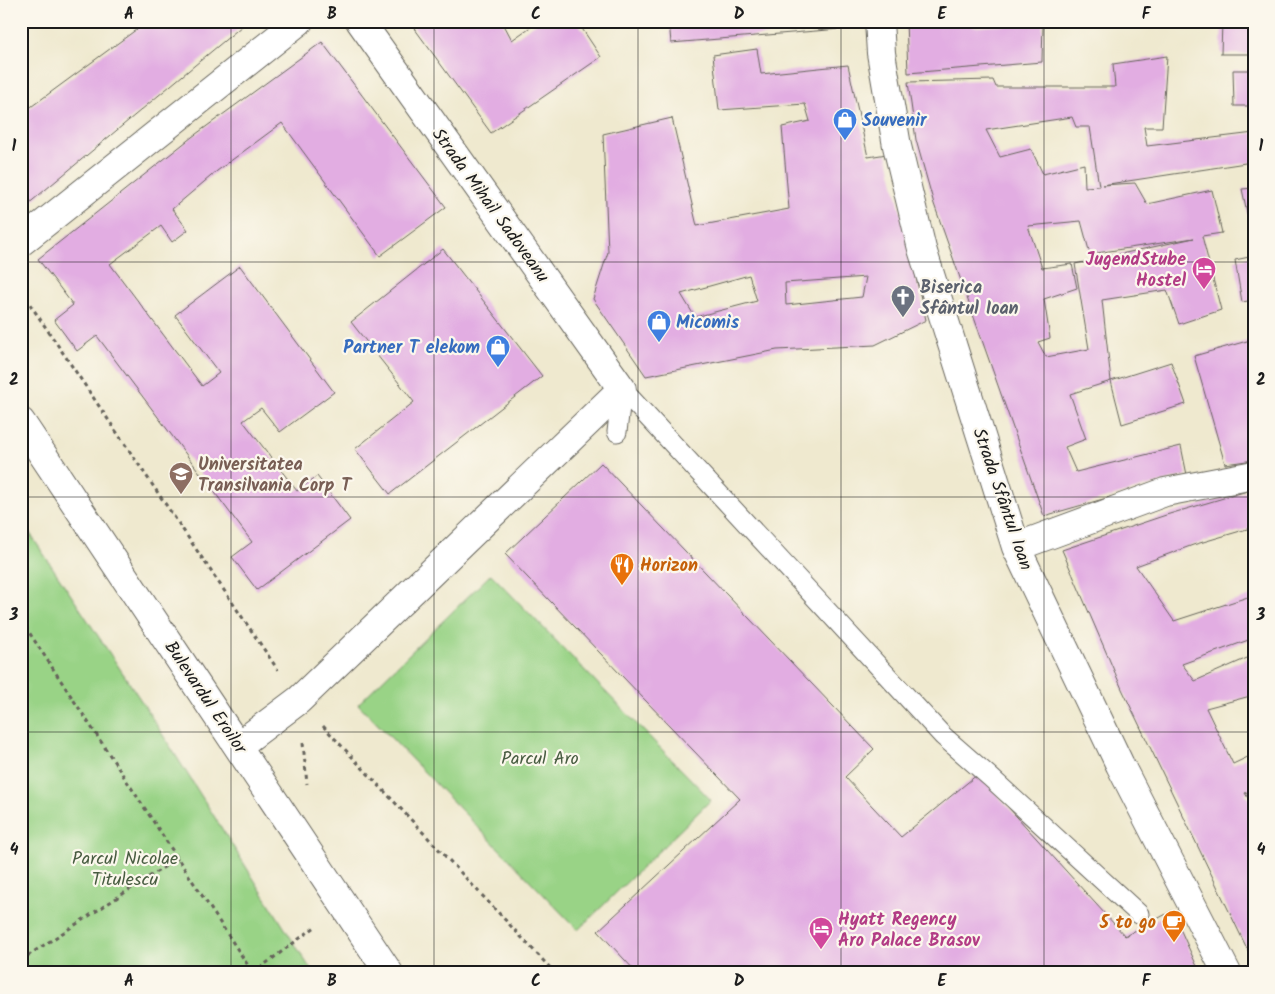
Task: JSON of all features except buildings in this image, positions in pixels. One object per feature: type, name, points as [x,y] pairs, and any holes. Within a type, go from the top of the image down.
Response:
[{"type":"street","points":[[21,242],[299,21]]},
{"type":"street","name":"Strada Mihail Sadoveanu","points":[[360,21],[622,389]]},
{"type":"street","name":"Strada Sfântul Ioan","points":[[879,21],[881,53],[897,146],[922,249],[1016,547],[1120,765],[1227,973]]},
{"type":"street","points":[[239,745],[299,700],[622,389]]},
{"type":"street","name":"Bulevardul Eroilor","points":[[21,422],[390,973]]},
{"type":"street","points":[[1016,547],[1165,492],[1254,475]]},
{"type":"lane","points":[[617,432],[622,389]]},
{"type":"lane","points":[[622,389],[943,736],[1139,914]]},
{"type":"path","points":[[21,290],[299,700],[556,973]]},
{"type":"path","points":[[21,620],[253,973],[344,904]]},
{"type":"path","points":[[21,960],[178,858]]},
{"type":"green space","name":"Parcul Nicolae Titulescu","points":[[21,520],[142,702],[313,973],[21,973]]},
{"type":"green space","name":"Parcul Aro","points":[[491,574],[711,800],[578,930],[358,704]]},
{"type":"place","name":"Souvenir","points":[[845,141]]},
{"type":"place","name":"JugendStube Hostel","points":[[1204,290]]},
{"type":"place","name":"Biserica Sfântul Ioan","points":[[903,318]]},
{"type":"place","name":"Micomis","points":[[659,343]]},
{"type":"place","name":"Partner T elekom","points":[[498,368]]},
{"type":"place","name":"Universitatea Transilvania Corp T","points":[[181,495]]},
{"type":"place","name":"Horizon","points":[[622,586]]},
{"type":"place","name":"5 to go","points":[[1174,943]]},
{"type":"place","name":"Hyatt Regency Aro Palace Brasov","points":[[821,950]]}]
